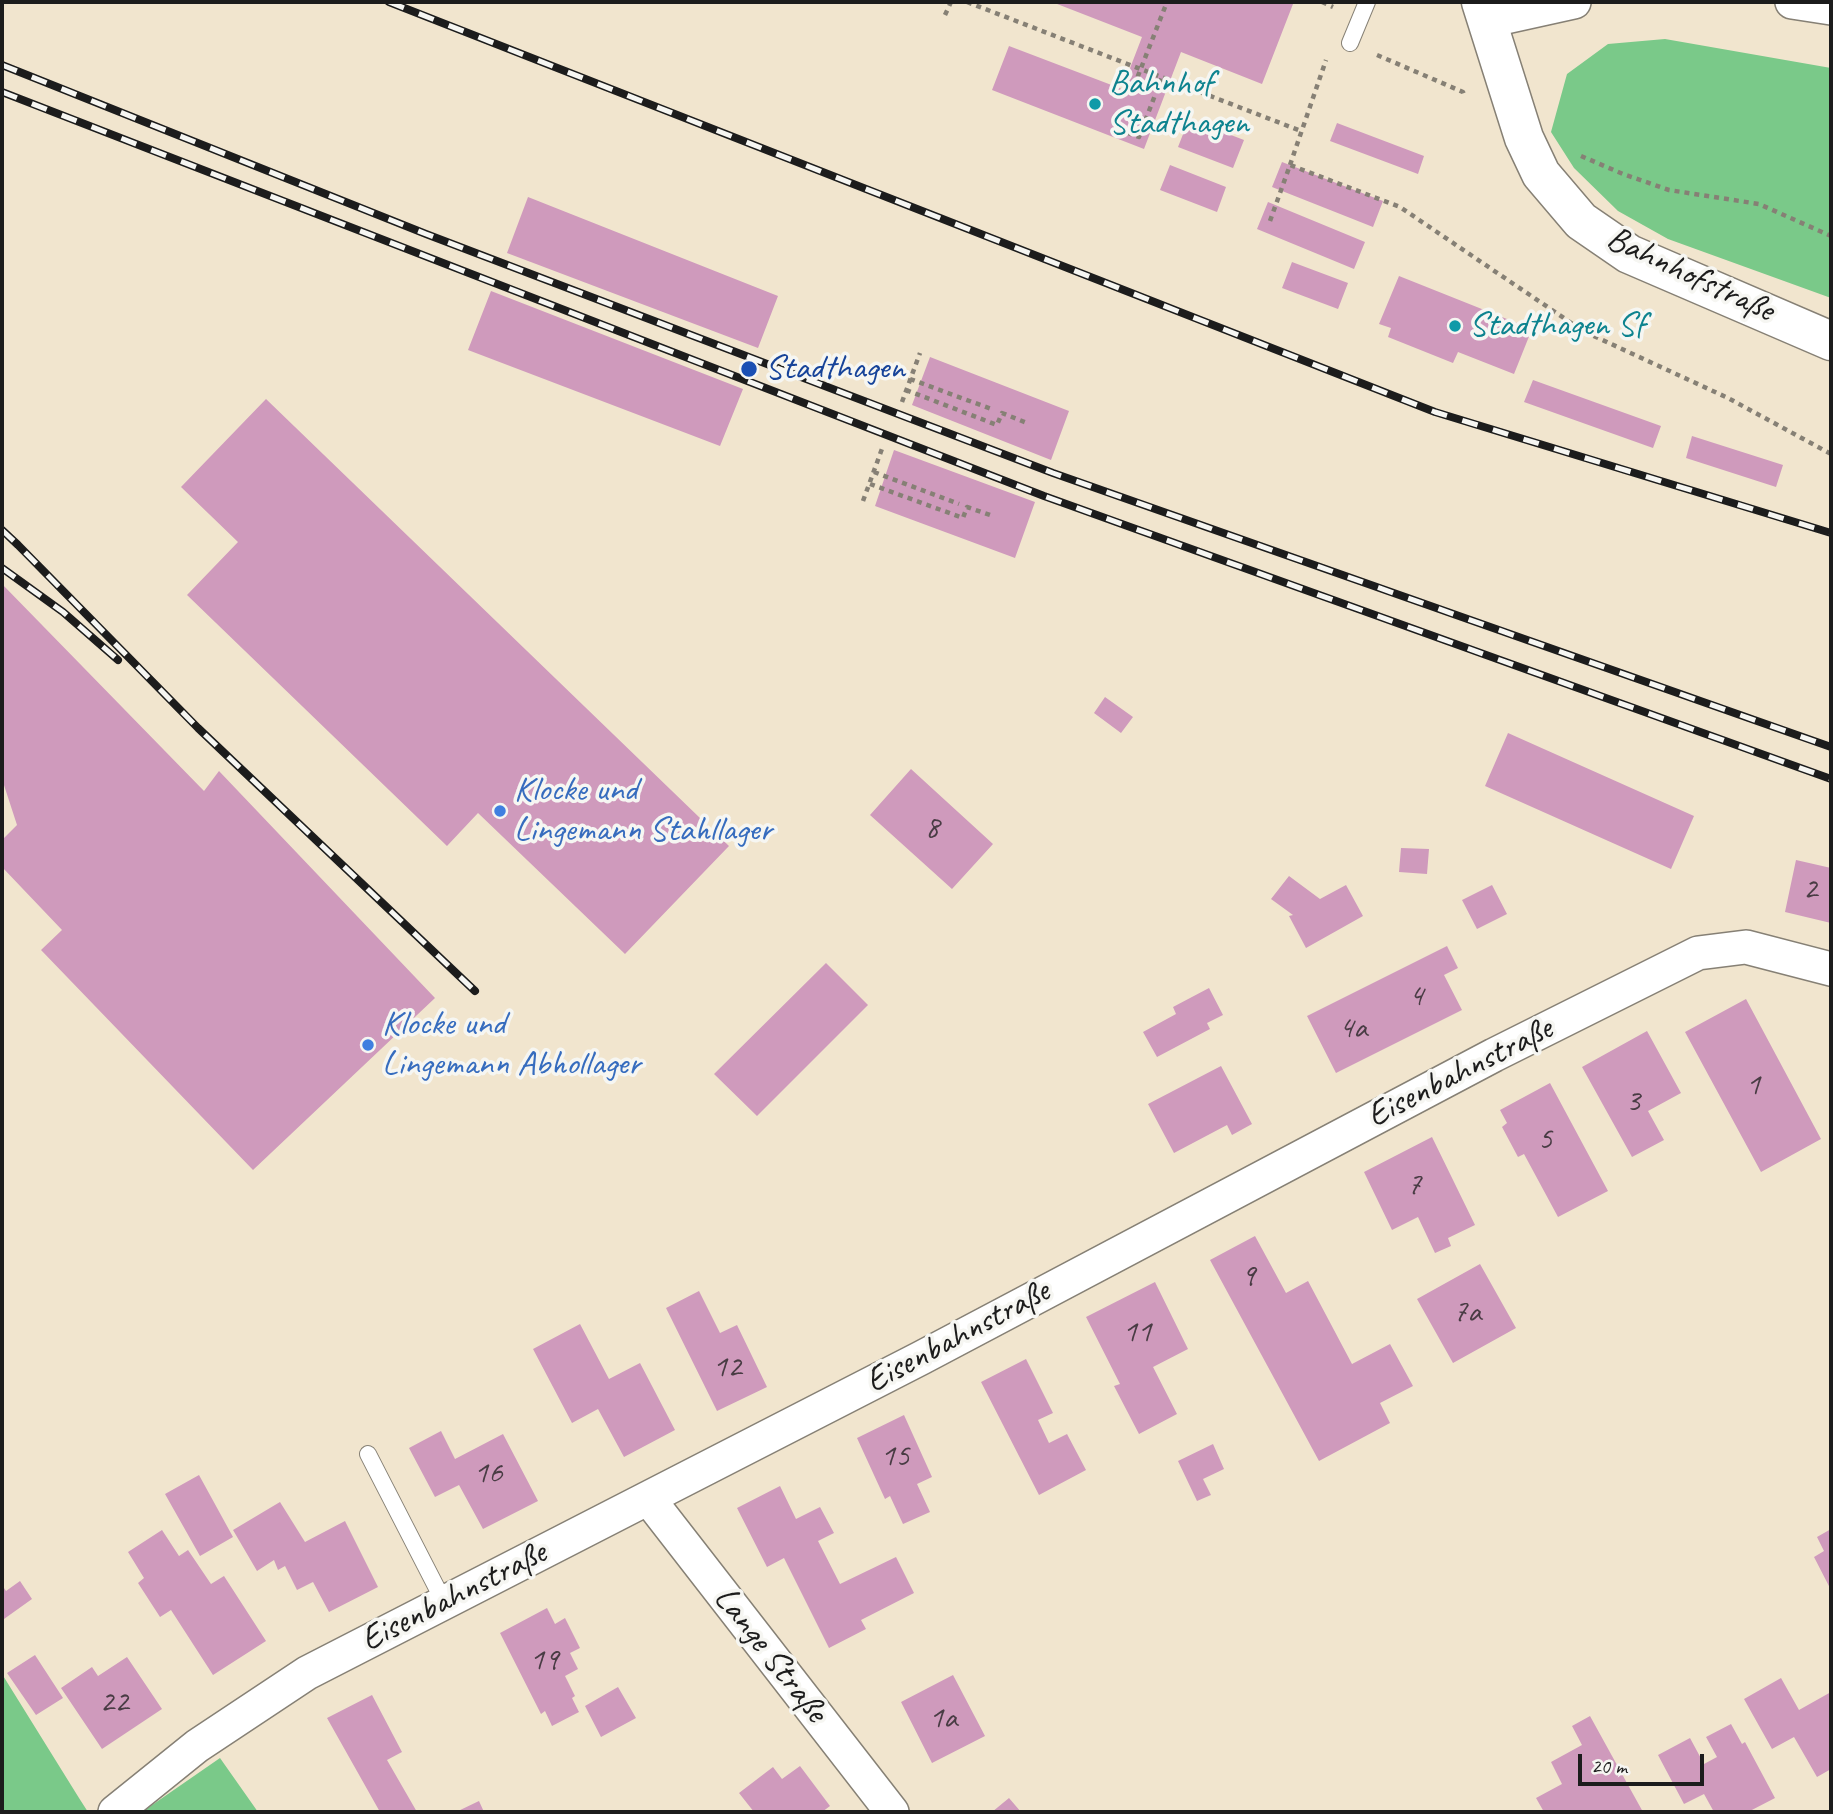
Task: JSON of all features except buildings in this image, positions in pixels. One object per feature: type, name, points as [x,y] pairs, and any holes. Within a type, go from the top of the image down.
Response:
[{"type":"main road","name":"Bahnhofstraße","points":[[1485,11],[1524,138],[1541,174],[1581,220],[1629,254],[1831,341]]},
{"type":"street","points":[[1485,11],[1574,2]]},
{"type":"street","points":[[1792,2],[1831,8]]},
{"type":"street","name":"Eisenbahnstraße","points":[[115,1812],[197,1746],[307,1673],[921,1357],[1494,1055],[1698,953],[1746,947],[1831,969]]},
{"type":"street","name":"Lange Straße","points":[[648,1498],[892,1812]]},
{"type":"lane","points":[[1350,43],[1367,2]]},
{"type":"lane","points":[[368,1454],[444,1602]]},
{"type":"path","points":[[946,15],[951,2]]},
{"type":"path","points":[[967,2],[1301,131]]},
{"type":"path","points":[[1134,86],[1167,2]]},
{"type":"path","points":[[1270,221],[1342,13],[1322,2]]},
{"type":"path","points":[[1334,36],[1463,92],[1468,104]]},
{"type":"path","points":[[1118,129],[1139,137],[1162,77]]},
{"type":"path","points":[[1524,138],[1551,132],[1576,154],[1622,174],[1669,190],[1759,204],[1831,236]]},
{"type":"path","points":[[1290,165],[1400,206],[1583,331],[1728,398],[1831,454]]},
{"type":"path","points":[[902,402],[920,354]]},
{"type":"path","points":[[910,379],[994,410]]},
{"type":"path","points":[[906,390],[997,425],[1002,413],[1027,422]]},
{"type":"path","points":[[863,501],[883,446]]},
{"type":"path","points":[[874,472],[959,504]]},
{"type":"path","points":[[870,484],[963,518],[967,507],[993,516]]},
{"type":"green space","points":[[1665,39],[1831,68],[1831,298],[1668,239],[1618,211],[1574,168],[1551,132],[1567,74],[1608,44]]},
{"type":"green space","points":[[2,1674],[79,1798],[88,1812],[2,1812]]},
{"type":"green space","points":[[220,1758],[258,1812],[142,1812]]},
{"type":"railway","points":[[389,2],[1435,412],[1831,533]]},
{"type":"railway","points":[[2,65],[426,234],[1053,473],[1831,747]]},
{"type":"railway","points":[[2,92],[1044,496],[1831,779]]},
{"type":"railway","points":[[2,530],[198,728],[475,991]]},
{"type":"railway","points":[[2,568],[63,612],[118,660]]},
{"type":"place","name":"Bahnhof Stadthagen","points":[[1095,104]]},
{"type":"place","name":"Stadthagen Sf","points":[[1455,326]]},
{"type":"place","name":"Stadthagen","points":[[749,369]]},
{"type":"place","name":"Klocke und Lingemann Stahllager","points":[[500,811]]},
{"type":"place","name":"Klocke und Lingemann Abhollager","points":[[368,1045]]}]
